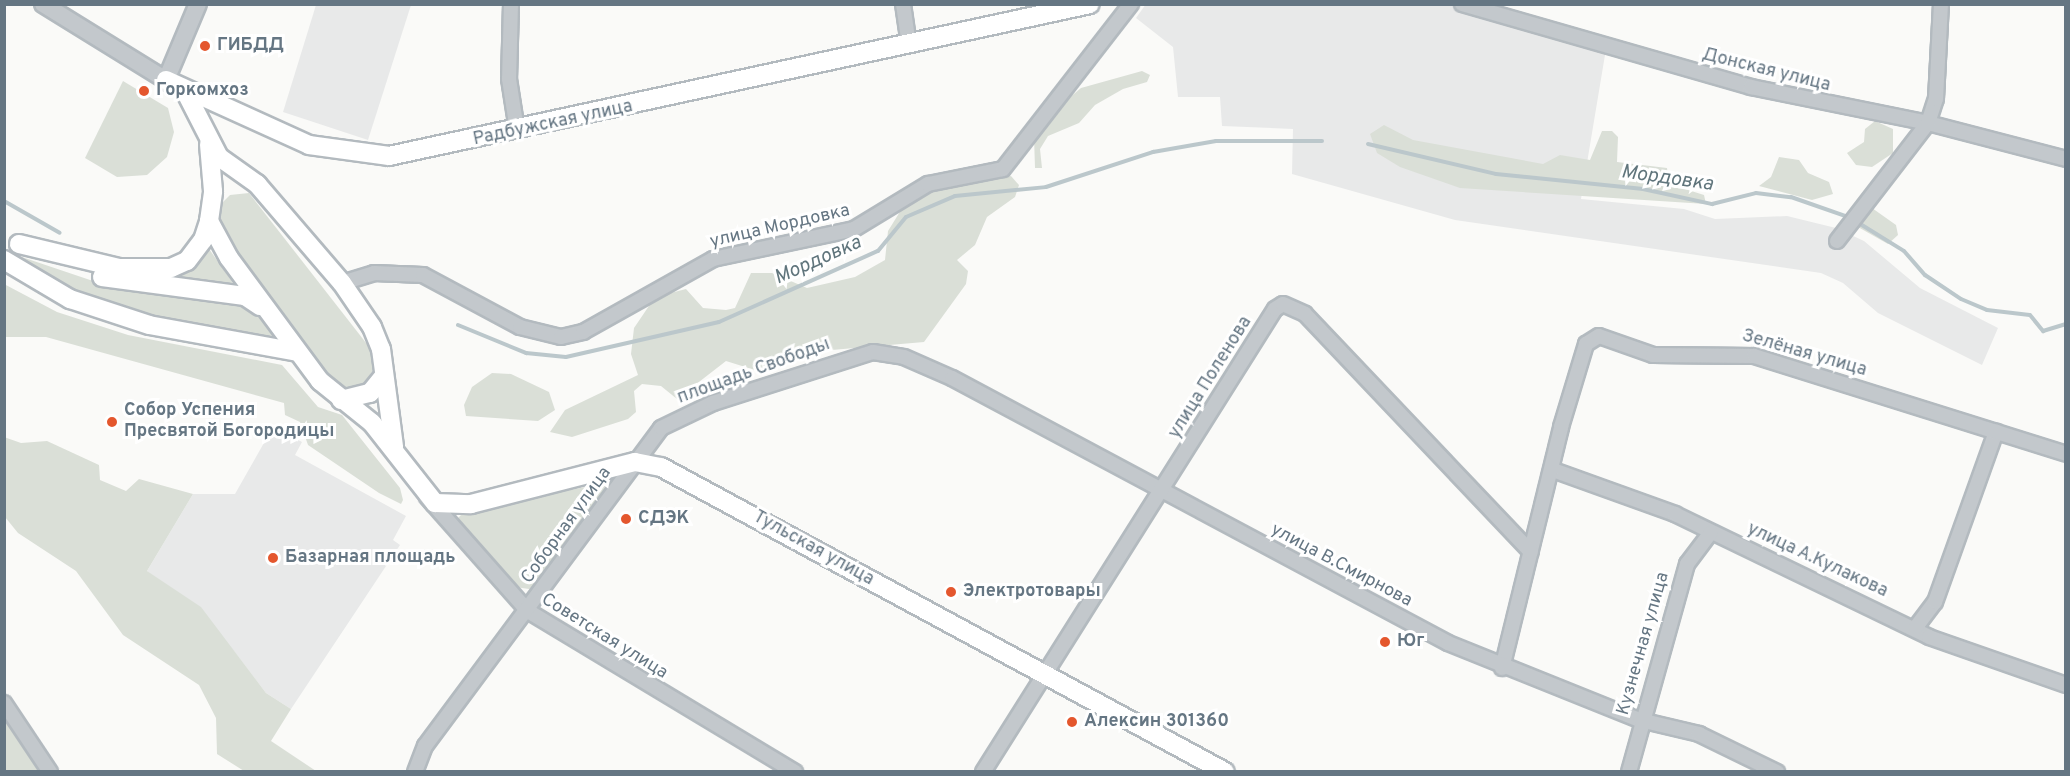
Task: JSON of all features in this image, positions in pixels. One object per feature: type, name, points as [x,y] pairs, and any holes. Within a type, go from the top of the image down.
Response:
[{"type":"main road","name":"Радбужская улица","points":[[166,80],[309,145],[363,155],[415,153],[1090,4]]},
{"type":"main road","points":[[184,89],[224,164],[257,184],[342,283],[372,327],[381,349],[383,377],[396,454]]},
{"type":"main road","points":[[12,240],[86,264],[171,268],[197,250],[209,221],[212,202],[207,133]]},
{"type":"main road","points":[[212,202],[234,184],[257,184]]},
{"type":"main road","points":[[209,221],[266,310],[298,352],[341,400],[372,423],[425,495],[449,506],[471,504],[635,462]]},
{"type":"main road","points":[[12,240],[90,275],[245,296],[266,310]]},
{"type":"main road","points":[[4,260],[70,299],[149,325],[298,352]]},
{"type":"main road","points":[[341,400],[370,393],[383,377]]},
{"type":"main road","name":"Тульская улица","points":[[635,462],[684,478],[1044,675],[1226,771]]},
{"type":"street","name":"Радбужская улица","points":[[43,4],[166,80]]},
{"type":"street","points":[[166,80],[198,4]]},
{"type":"street","points":[[511,4],[509,79],[518,130]]},
{"type":"street","points":[[903,4],[909,45]]},
{"type":"street","name":"улица Мордовка","points":[[342,283],[374,273],[423,275],[462,301],[520,327],[561,337],[583,332],[713,259],[854,229],[928,184],[1003,169],[1131,4]]},
{"type":"street","name":"Донская улица","points":[[1462,4],[1740,85],[1928,123],[2066,159]]},
{"type":"street","points":[[1837,241],[1858,208],[1928,123],[1936,99],[1941,4]]},
{"type":"street","name":"улица Поленова","points":[[983,771],[1162,492],[1275,309],[1293,305],[1531,552]]},
{"type":"street","name":"Зелёная улица","points":[[1553,470],[1586,344],[1599,336],[1653,355],[1754,356],[2066,454]]},
{"type":"street","name":"площадь Свободы","points":[[635,462],[661,428],[685,414],[857,355],[903,357]]},
{"type":"street","name":"улица В.Смирнова","points":[[903,357],[1085,447],[1162,492],[1502,668],[1640,720],[1699,734],[1777,771]]},
{"type":"street","points":[[1916,627],[1935,602],[1996,432]]},
{"type":"street","name":"Соборная улица","points":[[415,771],[425,746],[528,611],[635,462]]},
{"type":"street","points":[[1502,668],[1553,470]]},
{"type":"street","name":"улица А.Кулакова","points":[[1553,470],[1638,498],[1710,533],[1772,556],[1916,627],[2066,685]]},
{"type":"street","name":"Советская улица","points":[[425,495],[528,611],[795,771]]},
{"type":"street","name":"Кузнечная улица","points":[[1629,771],[1640,720],[1687,564],[1710,533]]},
{"type":"street","points":[[4,703],[50,771]]},
{"type":"shaded area","points":[[1146,4],[1448,5],[1606,49],[1581,199],[1684,209],[1715,219],[1787,216],[1836,228],[1864,241],[1920,288],[1998,328],[1982,365],[1878,313],[1843,283],[1821,273],[1455,220],[1292,174],[1293,129],[1222,126],[1220,97],[1178,97],[1173,47],[1136,18]]},
{"type":"shaded area","points":[[316,5],[411,5],[368,140],[283,112]]},
{"type":"shaded area","points":[[1142,71],[1150,75],[1147,82],[1123,89],[1095,105],[1079,123],[1048,136],[1040,149],[1042,168],[1035,168],[1034,137],[1056,109],[1081,88]]},
{"type":"shaded area","points":[[123,81],[168,108],[174,132],[167,157],[147,175],[117,177],[85,158]]},
{"type":"shaded area","points":[[1875,121],[1893,129],[1893,153],[1872,167],[1856,165],[1847,153],[1864,142],[1865,129]]},
{"type":"shaded area","points":[[1384,125],[1413,140],[1543,164],[1560,155],[1590,160],[1602,131],[1612,131],[1618,137],[1617,162],[1667,168],[1669,184],[1704,195],[1706,204],[1460,188],[1400,167],[1377,153],[1370,134]]},
{"type":"shaded area","points":[[1779,157],[1799,160],[1808,173],[1829,182],[1833,194],[1812,200],[1759,186],[1771,177]]},
{"type":"shaded area","points":[[1011,176],[1019,185],[1015,197],[987,217],[975,245],[957,260],[968,271],[966,284],[924,342],[797,353],[758,371],[726,361],[677,399],[661,386],[642,384],[634,391],[636,412],[628,419],[572,437],[550,432],[565,410],[638,375],[631,354],[634,328],[655,297],[686,289],[703,308],[726,310],[735,308],[751,273],[772,273],[807,288],[855,277],[885,260],[888,231],[906,202],[934,186]]},
{"type":"shaded area","points":[[249,193],[370,348],[373,370],[364,385],[355,390],[335,387],[219,230],[220,205],[230,195]]},
{"type":"shaded area","points":[[1872,208],[1896,225],[1898,235],[1888,244],[1858,227],[1860,215]]},
{"type":"shaded area","points":[[207,246],[235,286],[161,280],[193,264]]},
{"type":"shaded area","points":[[4,251],[99,283],[230,299],[254,310],[276,338],[174,323],[95,303]]},
{"type":"shaded area","points":[[4,284],[57,312],[128,335],[282,365],[318,407],[342,415],[400,488],[403,500],[401,504],[379,493],[308,445],[300,422],[285,415],[284,403],[46,337],[5,337]]},
{"type":"shaded area","points":[[492,373],[511,374],[549,392],[555,410],[538,421],[466,416],[464,405],[472,387]]},
{"type":"shaded area","name":"Базарная площадь","points":[[273,427],[302,442],[295,455],[406,516],[393,540],[400,545],[291,709],[266,693],[234,651],[147,571],[193,494],[235,494]]},
{"type":"shaded area","points":[[4,437],[21,443],[47,441],[99,465],[100,480],[126,491],[139,479],[193,494],[147,571],[201,607],[266,693],[291,709],[271,741],[316,771],[244,771],[217,754],[216,718],[199,685],[123,635],[76,571],[18,533],[5,517]]},
{"type":"shaded area","points":[[605,483],[612,487],[536,590],[515,587],[456,520],[465,511]]},
{"type":"shaded area","points":[[5,696],[54,771],[5,771]]},
{"type":"waterway","name":"Мордовка","points":[[458,325],[526,353],[566,357],[719,322],[878,251],[906,217],[955,196],[1046,187],[1153,152],[1216,141],[1322,141]]},
{"type":"waterway","name":"Мордовка","points":[[1368,144],[1496,174],[1643,189],[1712,204],[1756,193],[1791,197],[1851,218]]},
{"type":"waterway","name":"Мордовка","points":[[4,201],[60,233]]},
{"type":"waterway","name":"Мордовка","points":[[1857,222],[1904,251],[1925,275],[1961,299],[1987,310],[2030,315],[2043,331],[2066,324]]},
{"type":"place","name":"ГИБДД","points":[[205,46]]},
{"type":"place","name":"Горкомхоз","points":[[144,91]]},
{"type":"place","name":"Собор Успения Пресвятой Богородицы","points":[[112,422]]},
{"type":"place","name":"СДЭК","points":[[626,519]]},
{"type":"place","name":"Базарная площадь","points":[[273,558]]},
{"type":"place","name":"Электротовары","points":[[951,592]]},
{"type":"place","name":"Юг","points":[[1385,642]]},
{"type":"place","name":"Алексин 301360","points":[[1072,722]]}]
